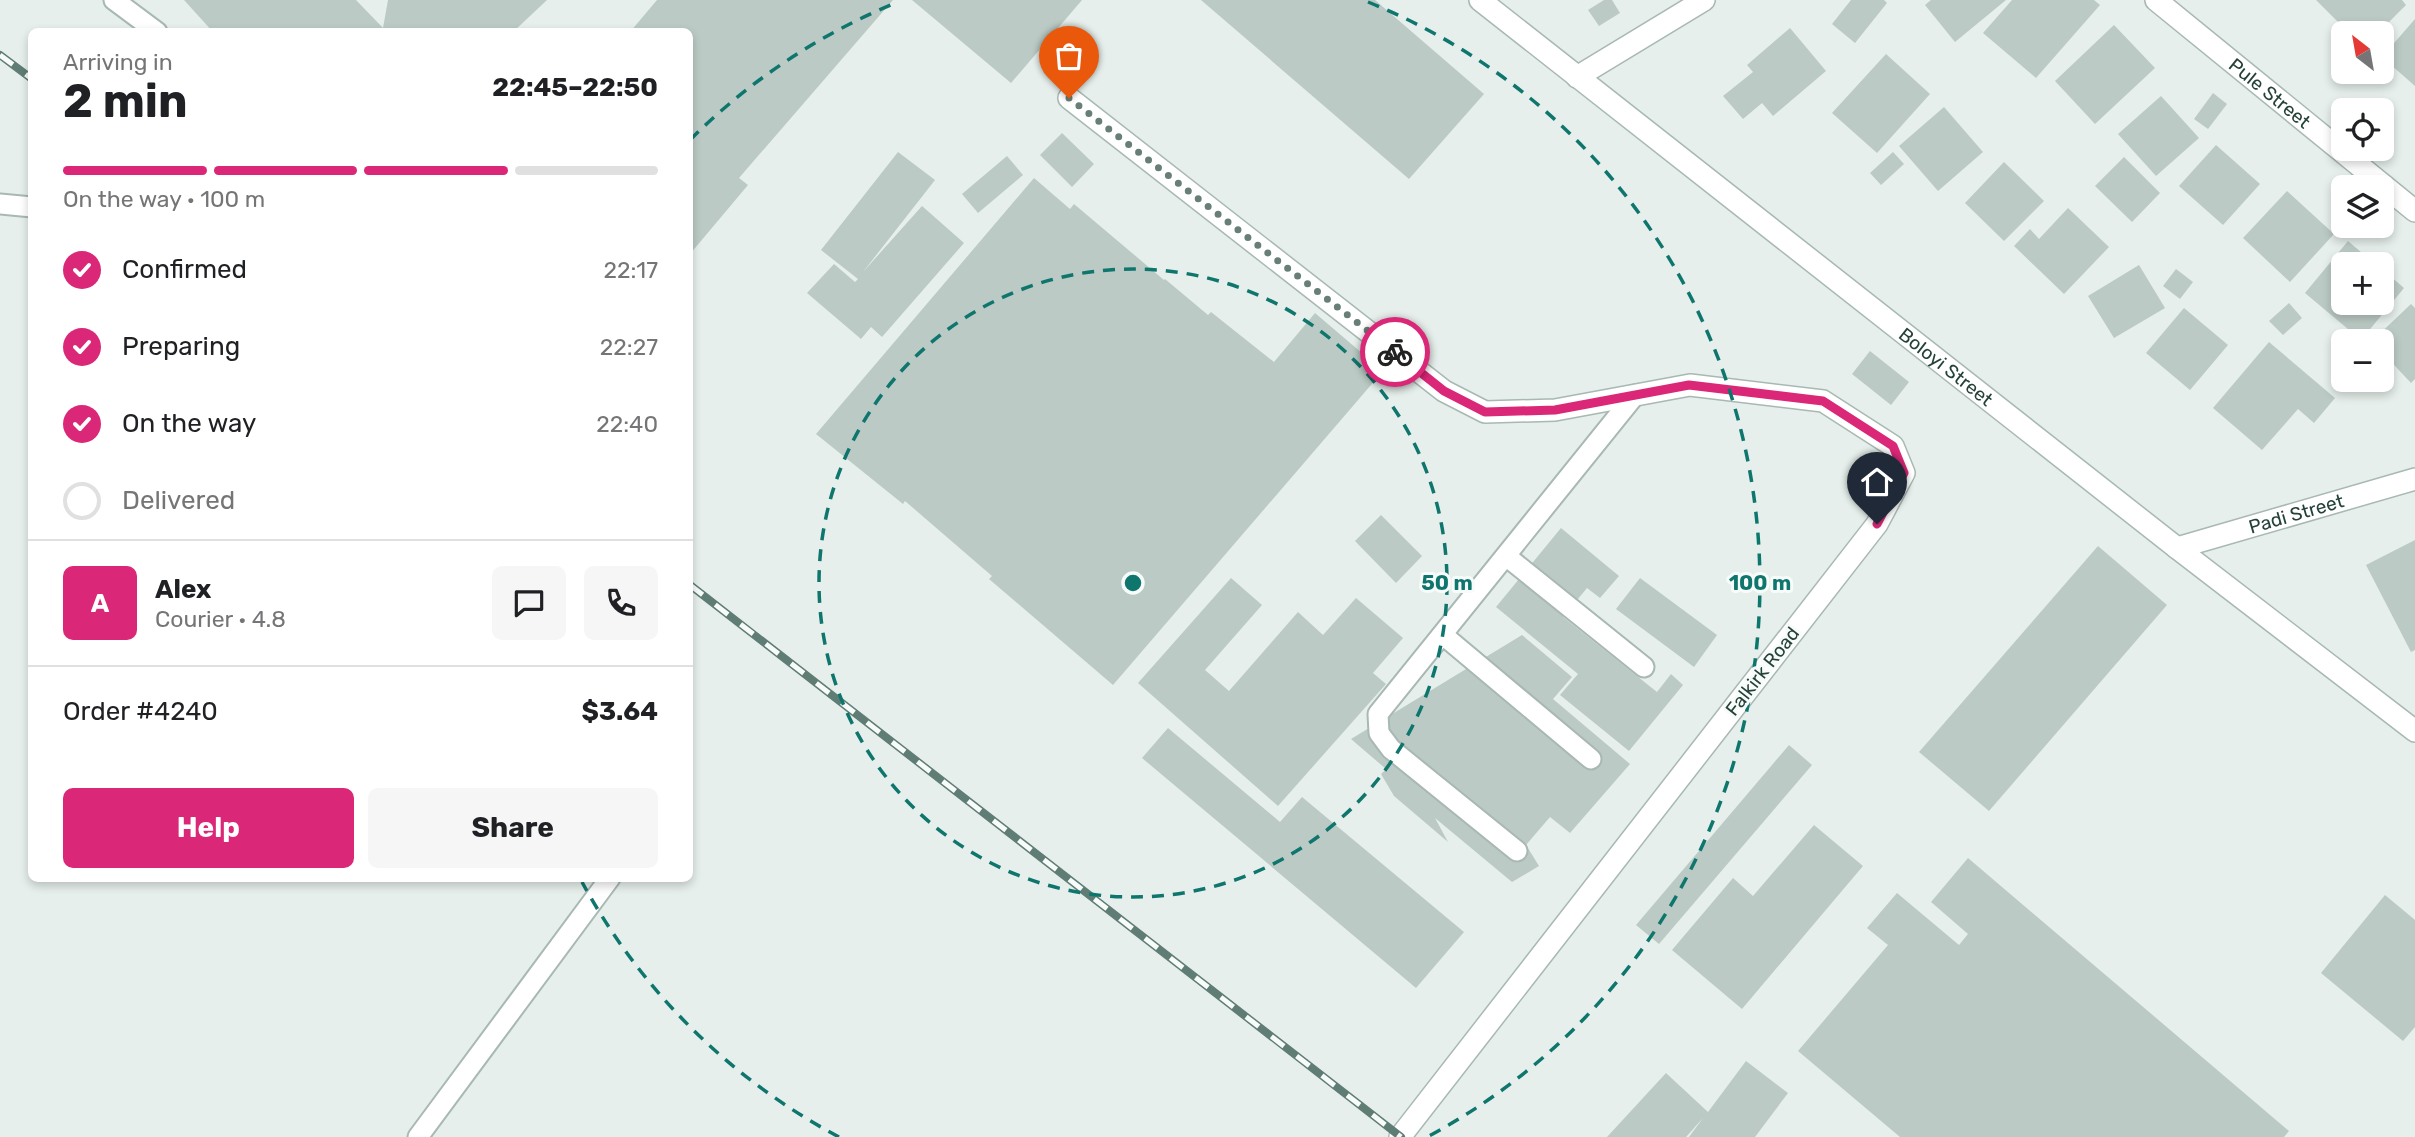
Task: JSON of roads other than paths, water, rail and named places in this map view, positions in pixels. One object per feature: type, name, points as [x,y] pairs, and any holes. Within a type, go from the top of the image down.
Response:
[{"type":"street","name":"Boloyi Street","points":[[1480,0],[2177,548],[2415,731]]},
{"type":"street","points":[[1577,76],[1704,0]]},
{"type":"street","name":"Pule Street","points":[[2156,0],[2415,211]]},
{"type":"street","name":"Falkirk Road","points":[[1069,98],[1444,391],[1485,412],[1555,410],[1689,385],[1823,401],[1893,446],[1904,473],[1877,524],[1400,1137]]},
{"type":"street","name":"Padi Street","points":[[2177,548],[2415,479]]},
{"type":"lane","points":[[114,0],[151,28]]},
{"type":"lane","points":[[0,204],[28,207]]},
{"type":"lane","points":[[1517,851],[1391,749],[1379,733],[1378,714],[1635,395]]},
{"type":"lane","points":[[1506,556],[1644,667]]},
{"type":"lane","points":[[1443,635],[1591,759]]},
{"type":"lane","points":[[418,1137],[607,882]]},
{"type":"railway","points":[[0,55],[28,76]]},
{"type":"railway","points":[[693,587],[1401,1137]]}]
